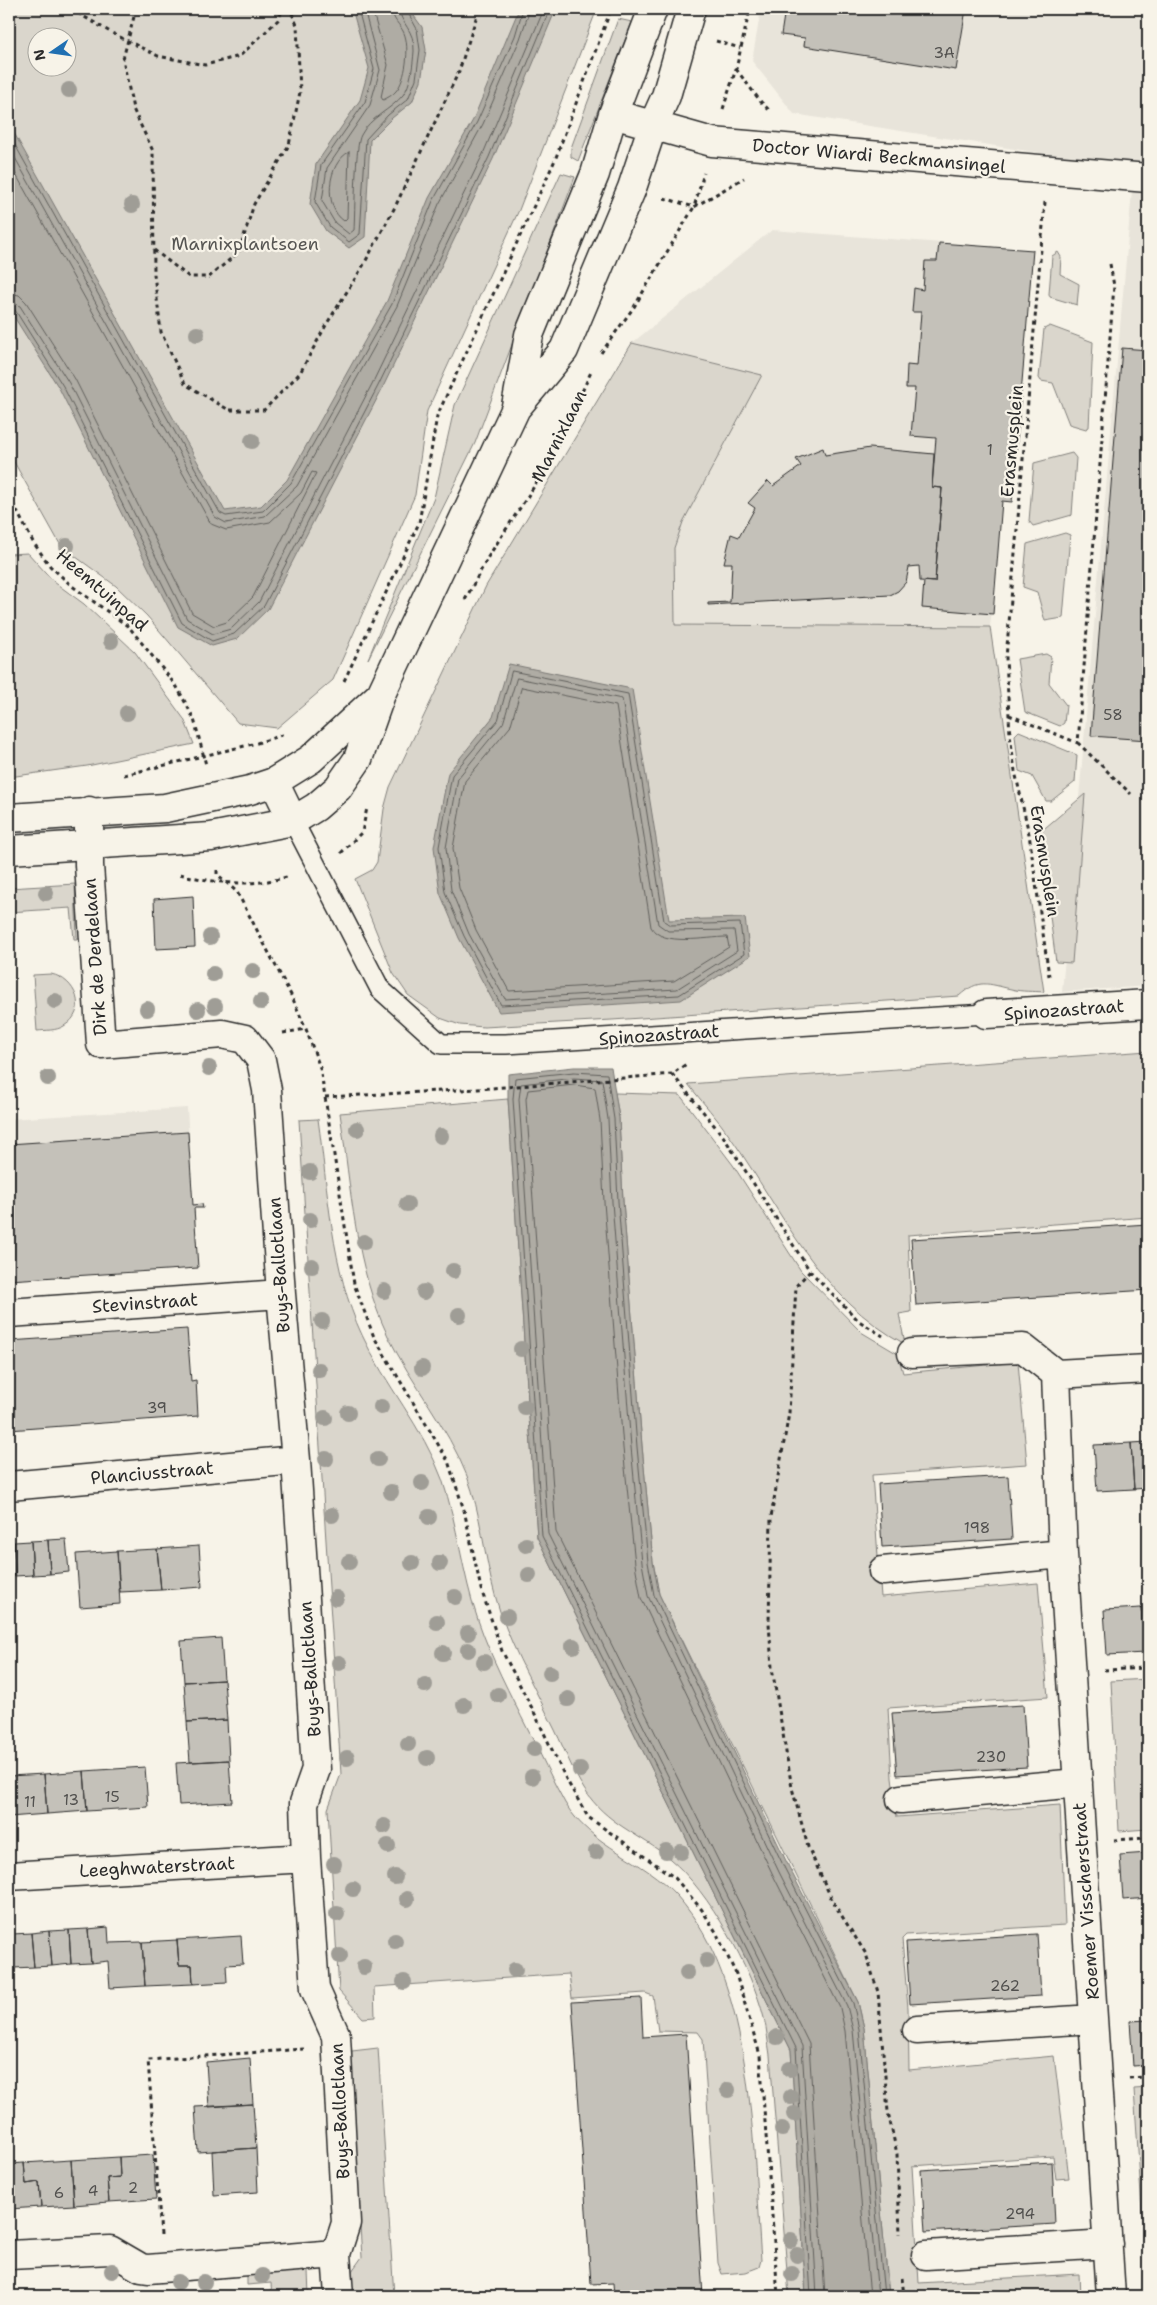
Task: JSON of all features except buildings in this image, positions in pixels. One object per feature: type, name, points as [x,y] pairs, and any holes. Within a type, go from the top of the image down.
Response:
[{"type":"street","points":[[516,408],[529,335],[595,174],[613,114],[653,9]]},
{"type":"street","points":[[9,850],[211,837],[293,821],[316,807],[338,788],[358,759],[381,694],[516,408],[564,350],[632,188],[653,125],[666,96],[692,9]]},
{"type":"street","name":"Doctor Wiardi Beckmansingel","points":[[613,114],[712,142],[928,158],[1148,178]]},
{"type":"street","points":[[9,818],[89,811],[164,808],[211,800],[274,782],[311,759],[381,694]]},
{"type":"street","points":[[274,782],[293,821]]},
{"type":"street","name":"Dirk de Derdelaan","points":[[89,811],[89,865],[101,1044],[222,1034],[245,1039]]},
{"type":"street","name":"Spinozastraat","points":[[986,1014],[1148,1004]]},
{"type":"street","name":"Buys-Ballotlaan","points":[[245,1039],[260,1060],[267,1090],[280,1294],[296,1460],[316,1769],[304,1803],[306,1858],[315,1989],[336,2036],[346,2223],[336,2254],[339,2296]]},
{"type":"street","name":"Stevinstraat","points":[[9,1313],[280,1294]]},
{"type":"street","points":[[912,1353],[1023,1348],[1056,1374],[1148,1369]]},
{"type":"street","name":"Roemer Visscherstraat","points":[[1056,1374],[1063,1554],[1112,2296]]},
{"type":"street","name":"Planciusstraat","points":[[9,1486],[296,1460]]},
{"type":"street","points":[[883,1571],[1063,1554]]},
{"type":"street","name":"Roemer Visscherstraat","points":[[901,1799],[1078,1783]]},
{"type":"street","name":"Leeghwaterstraat","points":[[9,1876],[306,1858]]},
{"type":"street","name":"Roemer Visscherstraat","points":[[917,2030],[1093,2019]]},
{"type":"street","points":[[926,2255],[1108,2244]]},
{"type":"street","points":[[9,2255],[110,2250],[141,2268],[163,2268],[336,2254]]},
{"type":"lane","name":"Spinozastraat","points":[[293,821],[380,989],[441,1044],[516,1044],[986,1014]]},
{"type":"path","points":[[71,9],[112,34],[158,56],[205,65],[240,56],[278,20],[283,9]]},
{"type":"path","points":[[136,9],[123,59],[133,109],[153,151],[154,274],[161,332],[185,384],[229,410],[264,410],[300,373],[326,325],[363,266],[395,207],[459,71],[479,9]]},
{"type":"path","points":[[154,250],[189,277],[209,277],[239,252],[254,204],[289,145],[300,92],[296,25],[290,9]]},
{"type":"path","points":[[344,682],[419,523],[437,416],[555,160],[611,9]]},
{"type":"path","points":[[598,358],[634,307],[694,207],[712,142],[736,69],[750,9]]},
{"type":"path","name":"Erasmusplein","points":[[1048,170],[1006,658],[1009,715],[1015,771],[1029,834],[1054,1011]]},
{"type":"path","points":[[1078,743],[1114,286],[1110,264]]},
{"type":"path","name":"Marnixlaan","points":[[461,608],[488,558],[550,462],[594,367]]},
{"type":"path","name":"Heemtuinpad","points":[[9,496],[33,542],[50,566],[72,586],[129,627],[177,686],[194,719],[204,757]]},
{"type":"path","points":[[1009,715],[1078,743],[1131,794]]},
{"type":"path","points":[[211,800],[204,757],[288,733]]},
{"type":"path","points":[[316,866],[343,852],[362,832],[368,799]]},
{"type":"path","points":[[211,837],[218,874],[238,892],[306,1028],[320,1068],[354,1284],[374,1337],[448,1461],[464,1510],[482,1589],[502,1651],[566,1779],[588,1816],[675,1878],[702,1910],[716,1932],[736,1974],[760,2055],[778,2296]]},
{"type":"path","points":[[672,1074],[723,1136],[810,1271],[859,1321],[912,1353]]},
{"type":"path","points":[[325,1097],[478,1089],[650,1076]]},
{"type":"path","points":[[810,1271],[796,1286],[789,1413],[771,1517],[769,1623],[772,1668],[792,1788],[808,1847],[834,1902],[866,1954],[878,1992],[888,2112],[897,2154],[901,2241]]},
{"type":"path","points":[[1072,1673],[1148,1668]]},
{"type":"path","points":[[163,2268],[148,2060],[336,2047]]},
{"type":"path","points":[[902,2270],[904,2296]]},
{"type":"shaded area","points":[[761,9],[1148,9],[1148,986],[1062,992],[1134,168],[794,114],[752,61]]},
{"type":"shaded area","points":[[772,230],[1033,250],[1012,502],[1002,501],[990,627],[675,625],[674,548],[683,522],[761,375],[632,343]]},
{"type":"shaded area","points":[[187,1108],[193,1205],[202,1204],[203,1208],[194,1209],[198,1268],[9,1280],[9,1119]]},
{"type":"green space","name":"Marnixplantsoen","points":[[9,9],[597,9],[519,210],[427,411],[415,495],[333,680],[277,728],[238,723],[147,616],[116,586],[61,546],[9,453]]},
{"type":"green space","points":[[618,19],[632,22],[578,161],[571,157],[571,148]]},
{"type":"green space","points":[[561,173],[575,177],[475,443],[368,659],[434,498],[455,405]]},
{"type":"green space","points":[[1058,252],[1061,257],[1060,274],[1079,284],[1077,305],[1050,297],[1052,256]]},
{"type":"green space","points":[[1050,326],[1093,342],[1089,427],[1086,429],[1069,424],[1053,383],[1041,381],[1039,378],[1044,329]]},
{"type":"green space","points":[[632,343],[762,375],[683,522],[674,548],[675,625],[990,627],[1044,992],[1019,991],[984,984],[972,987],[959,996],[484,1027],[460,1025],[440,1018],[408,995],[393,973],[355,879],[372,870],[377,862],[384,809],[390,787],[486,586]]},
{"type":"green space","points":[[1072,453],[1076,458],[1072,515],[1033,526],[1029,521],[1034,463]]},
{"type":"green space","points":[[1065,533],[1070,535],[1063,618],[1045,621],[1037,592],[1023,587],[1027,544]]},
{"type":"green space","points":[[28,553],[54,582],[84,604],[135,652],[184,719],[194,744],[87,766],[9,777],[9,554]]},
{"type":"green space","points":[[1046,654],[1051,657],[1049,683],[1066,705],[1064,723],[1060,726],[1025,712],[1017,659]]},
{"type":"green space","points":[[1019,731],[1077,755],[1075,782],[1051,801],[1046,801],[1032,776],[1019,771],[1015,735]]},
{"type":"green space","points":[[1085,794],[1072,963],[1056,962],[1039,833]]},
{"type":"green space","points":[[75,884],[77,939],[74,939],[71,908],[9,912],[9,888]]},
{"type":"green space","points":[[51,974],[60,977],[73,989],[76,996],[76,1012],[72,1020],[61,1028],[37,1031],[33,975]]},
{"type":"green space","points":[[1148,1051],[1148,1217],[908,1235],[911,1312],[899,1314],[905,1344],[875,1325],[849,1303],[826,1279],[787,1224],[731,1138],[688,1084]]},
{"type":"green space","points":[[615,1093],[680,1095],[733,1165],[801,1271],[861,1332],[898,1354],[903,1373],[1018,1362],[1027,1464],[872,1475],[881,1597],[1038,1583],[1048,1697],[888,1708],[892,1778],[897,1817],[1060,1805],[1065,1925],[906,1935],[902,1939],[908,2008],[909,2070],[1054,2056],[1069,2178],[1056,2179],[1053,2156],[912,2166],[919,2283],[1079,2274],[1080,2296],[889,2296],[864,2028],[858,2002],[659,1594],[653,1562],[642,1446],[623,1201],[619,1118]]},
{"type":"green space","points":[[508,1099],[537,1537],[791,2050],[806,2296],[789,2296],[770,2055],[764,2018],[750,1977],[714,1910],[685,1873],[658,1850],[613,1820],[593,1801],[579,1781],[520,1660],[500,1612],[476,1505],[467,1476],[440,1422],[397,1354],[388,1336],[368,1283],[361,1255],[351,1198],[340,1113]]},
{"type":"green space","points":[[318,1119],[332,1229],[343,1283],[362,1335],[371,1353],[425,1442],[442,1479],[473,1603],[483,1634],[501,1676],[560,1794],[576,1818],[603,1842],[649,1872],[677,1896],[703,1933],[722,1974],[736,2020],[751,2118],[761,2260],[759,2267],[746,2272],[722,2274],[718,2263],[703,2039],[698,2032],[658,2031],[653,1996],[645,1993],[572,1998],[569,1974],[374,1987],[375,2017],[363,2018],[339,1991],[328,1809],[341,1774],[299,1120]]},
{"type":"green space","points":[[1148,1679],[1148,1829],[1119,1831],[1111,1681]]},
{"type":"green space","points":[[378,2048],[394,2296],[352,2296],[352,2271],[362,2257],[349,2056],[352,2051]]},
{"type":"green space","points":[[1148,2088],[1148,2242],[1144,2242],[1134,2089]]},
{"type":"green space","points":[[301,2269],[308,2271],[309,2296],[272,2296],[271,2283],[247,2285],[247,2272]]},
{"type":"water","points":[[352,9],[409,9],[422,27],[426,50],[421,81],[412,102],[392,118],[370,140],[365,237],[349,248],[326,231],[310,204],[316,164],[360,100],[369,68]]},
{"type":"water","points":[[519,9],[556,9],[493,159],[382,389],[268,609],[237,639],[212,646],[178,627],[59,388],[9,309],[9,124],[225,511],[261,506],[287,480],[387,301],[429,198],[473,120]]},
{"type":"water","points":[[509,664],[632,689],[669,920],[745,918],[750,956],[681,1000],[499,1012],[459,938],[440,893],[434,847],[448,773],[493,717]]},
{"type":"water","points":[[574,1067],[611,1067],[619,1118],[623,1201],[642,1446],[653,1562],[659,1594],[789,1867],[858,2002],[864,2028],[889,2296],[806,2296],[791,2050],[537,1537],[508,1099],[508,1074]]}]
